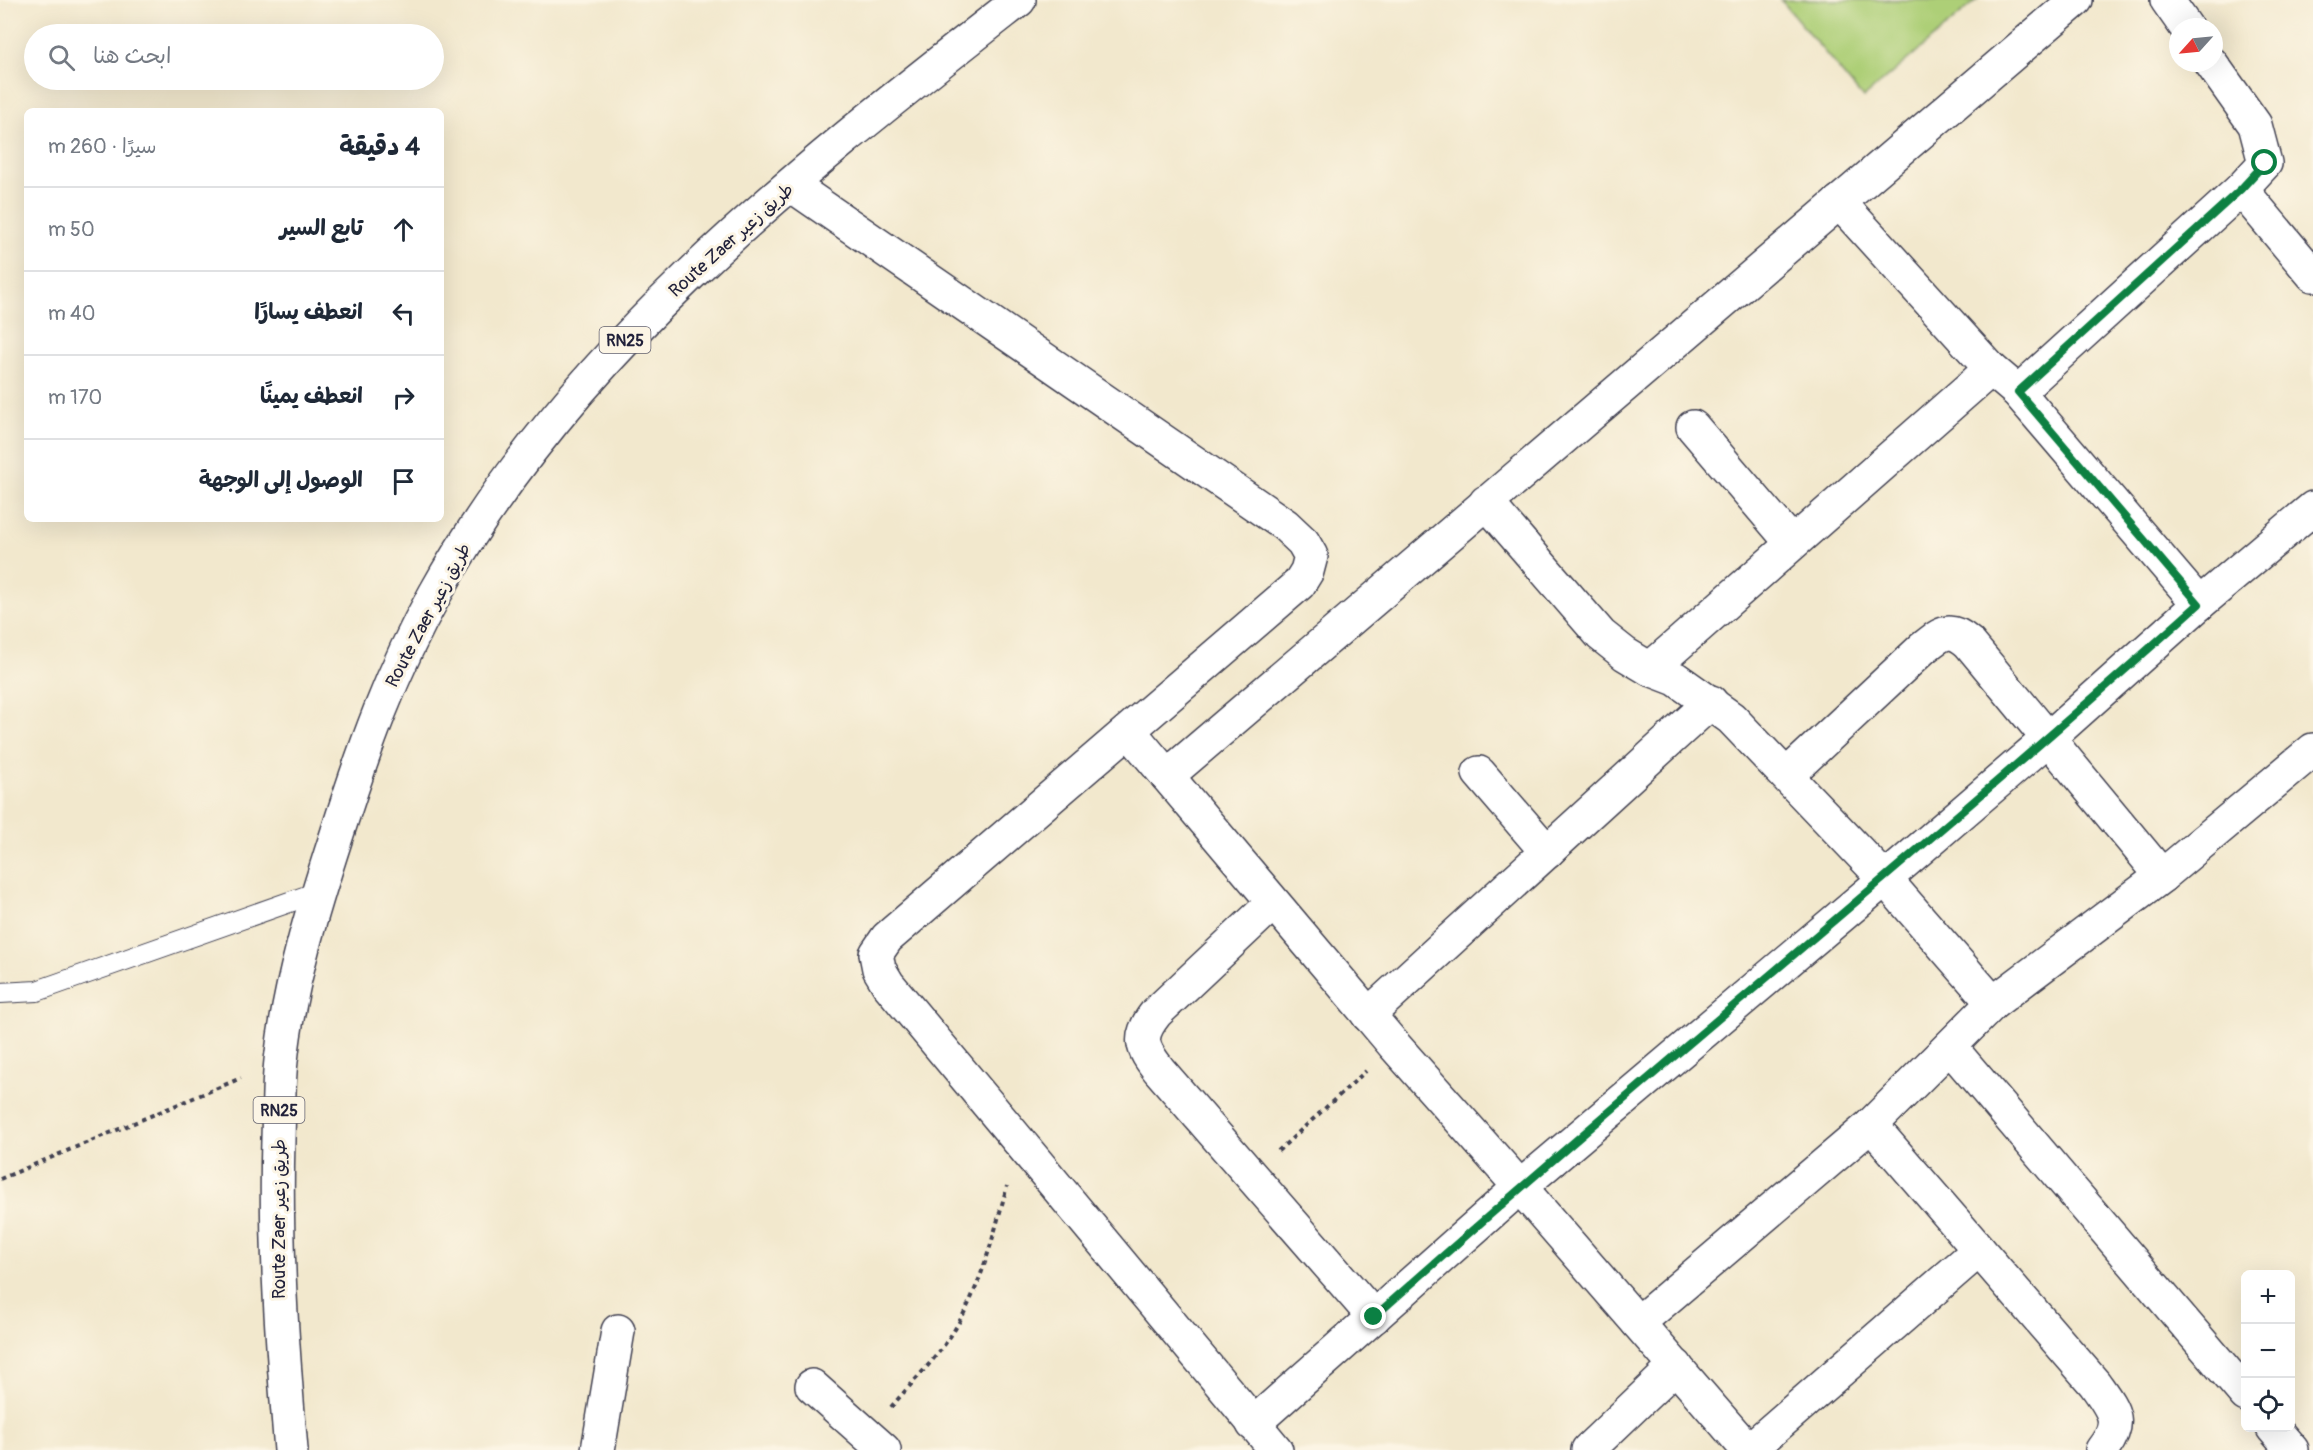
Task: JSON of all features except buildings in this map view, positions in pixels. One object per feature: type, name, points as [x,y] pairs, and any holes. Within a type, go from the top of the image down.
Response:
[{"type":"street","name":"Route Zaer طريق زعير","points":[[291,1450],[279,1298],[276,1210],[281,1062],[294,990],[318,892],[354,779],[402,657],[435,594],[469,538],[539,437],[641,322],[703,261],[864,122],[1019,0]]},
{"type":"street","points":[[1167,776],[2076,0]]},
{"type":"street","points":[[2167,0],[2180,18]]},
{"type":"street","points":[[2018,392],[2241,189],[2265,163],[2255,126],[2217,72]]},
{"type":"street","points":[[791,185],[1285,525],[1303,542],[1311,556],[1307,571],[1299,584],[1001,838],[887,938],[876,954],[879,969],[888,984],[1275,1450]]},
{"type":"street","points":[[2241,189],[2313,275]]},
{"type":"street","points":[[1839,202],[1991,369],[2018,392],[2199,604]]},
{"type":"street","points":[[1650,669],[1991,369]]},
{"type":"street","points":[[1693,427],[1792,543]]},
{"type":"street","points":[[1486,502],[1600,635],[1650,669],[1676,679],[1731,718],[1885,879],[1994,1003]]},
{"type":"street","points":[[1253,1424],[1520,1187],[1885,879],[2049,738],[2199,604],[2313,508]]},
{"type":"street","points":[[1787,776],[1937,637],[1948,633],[1959,633],[2162,876]]},
{"type":"street","points":[[1368,1015],[1711,702]]},
{"type":"street","points":[[1129,731],[1368,1015],[1748,1450],[1979,1250]]},
{"type":"street","points":[[1638,1323],[1871,1125],[1994,1003],[2162,876],[2313,750]]},
{"type":"street","points":[[1479,773],[1547,852]]},
{"type":"street","points":[[1273,903],[1156,1013],[1146,1026],[1142,1040],[1148,1056],[1159,1070],[1374,1317]]},
{"type":"street","points":[[1950,1047],[2241,1389]]},
{"type":"street","points":[[1871,1125],[2095,1384],[2110,1405],[2116,1423],[2113,1436],[2102,1450]]},
{"type":"street","points":[[598,1450],[618,1331]]},
{"type":"street","points":[[1588,1450],[1676,1366]]},
{"type":"street","points":[[812,1386],[876,1442]]},
{"type":"street","points":[[2276,1432],[2292,1450]]},
{"type":"lane","points":[[0,993],[37,991],[318,892]]},
{"type":"path","points":[[1251,1175],[1394,1045]]},
{"type":"path","points":[[0,1179],[281,1062]]},
{"type":"path","points":[[876,1442],[945,1344],[966,1310],[983,1273],[1019,1142]]},
{"type":"green space","points":[[1781,0],[1977,0],[1863,98]]},
{"type":"route","points":[[1374,1317],[1520,1187],[2026,758],[2199,604],[2018,392],[2241,189],[2265,163]]}]
